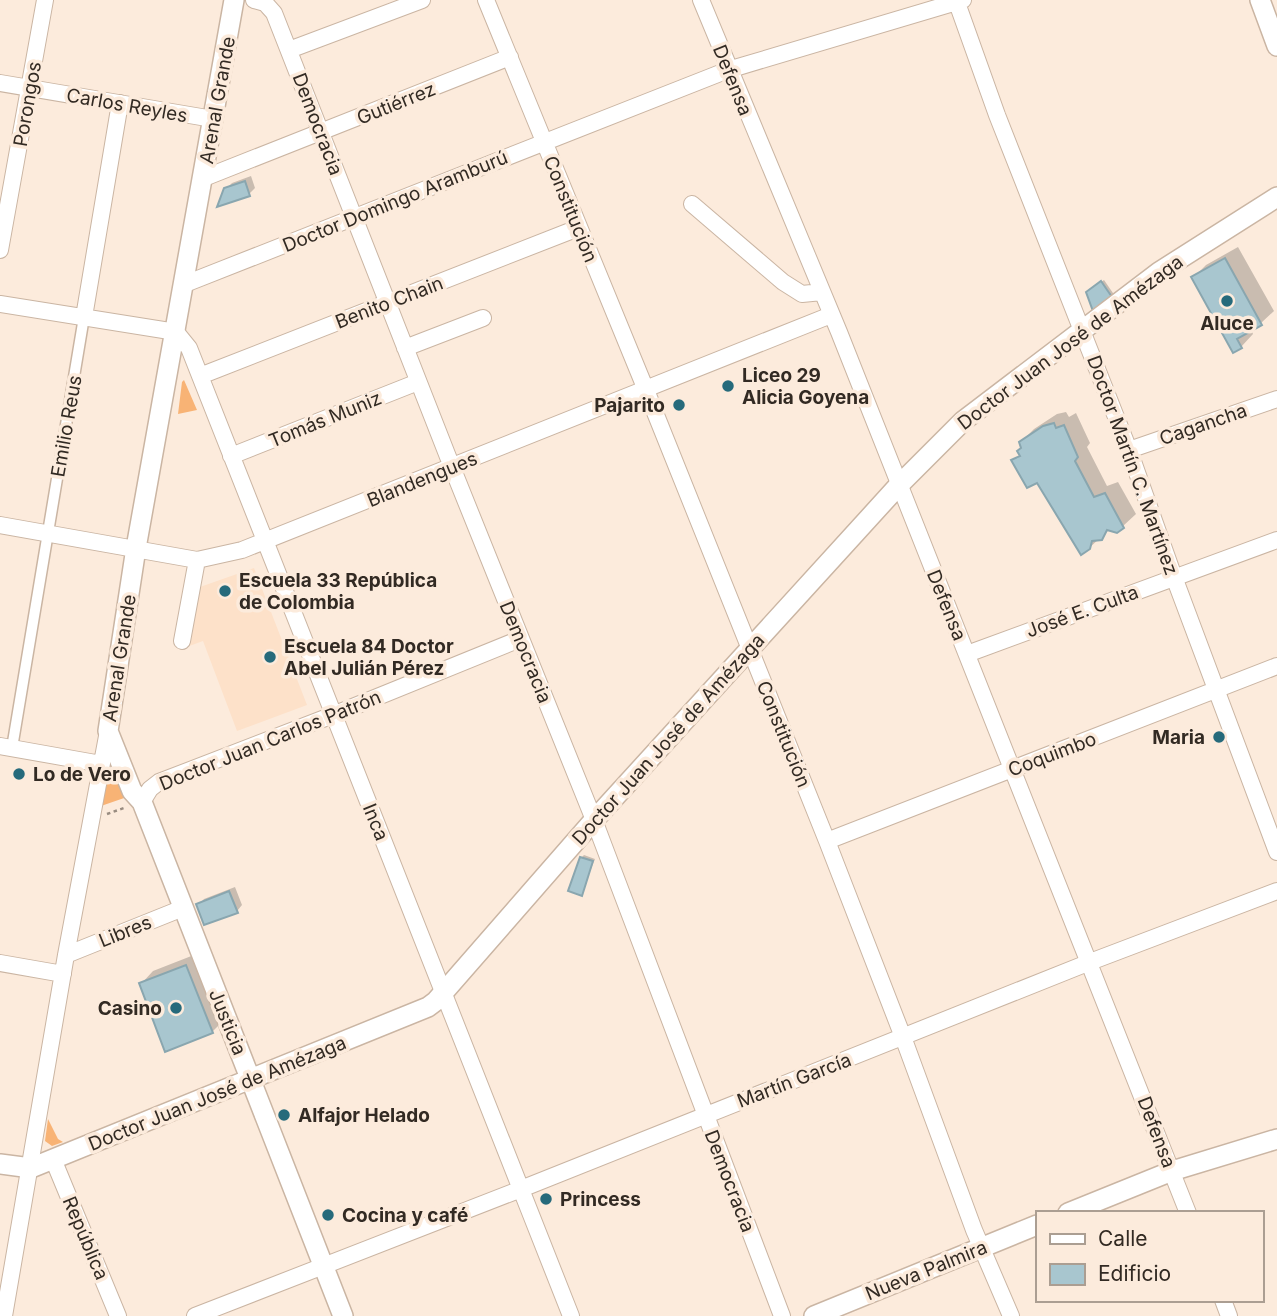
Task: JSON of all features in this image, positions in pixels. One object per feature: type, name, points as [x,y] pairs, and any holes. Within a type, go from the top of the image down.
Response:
[{"type":"street","name":"Porongos","points":[[0,250],[45,0]]},
{"type":"street","name":"Arenal Grande","points":[[4,1316],[66,955],[108,731],[136,548],[234,0]]},
{"type":"street","name":"Democracia","points":[[254,0],[274,7],[418,382],[594,820],[782,1316]]},
{"type":"street","points":[[289,50],[422,0]]},
{"type":"street","name":"Constitución","points":[[486,0],[827,841],[981,1248],[1011,1316]]},
{"type":"street","name":"Defensa","points":[[701,0],[822,292],[1014,770],[1187,1211]]},
{"type":"street","points":[[1260,0],[1277,46]]},
{"type":"street","name":"Doctor Domingo Aramburú","points":[[185,284],[728,69],[959,1]]},
{"type":"street","name":"Doctor Martín C. Martínez","points":[[959,1],[997,114],[1083,328],[1277,852]]},
{"type":"street","name":"Gutiérrez","points":[[204,178],[510,57]]},
{"type":"street","name":"Carlos Reyles","points":[[0,83],[213,119]]},
{"type":"street","name":"Emilio Reus","points":[[6,747],[48,533],[120,103]]},
{"type":"street","name":"Doctor Juan José de Amézaga","points":[[0,1164],[31,1168],[429,1007],[594,820],[899,485],[963,421],[1159,272],[1277,197]]},
{"type":"street","points":[[692,204],[783,282],[802,294],[822,292]]},
{"type":"street","name":"Benito Chain","points":[[200,376],[578,228]]},
{"type":"street","points":[[0,304],[176,332]]},
{"type":"street","name":"Blandengues","points":[[0,525],[197,560],[242,550],[831,315]]},
{"type":"street","points":[[405,348],[483,318]]},
{"type":"street","name":"Inca","points":[[176,332],[189,348],[267,542],[571,1316]]},
{"type":"street","name":"Tomás Muniz","points":[[231,456],[418,382]]},
{"type":"street","name":"Cagancha","points":[[1129,450],[1277,398]]},
{"type":"street","name":"José E. Culta","points":[[967,653],[1277,540]]},
{"type":"street","points":[[182,641],[197,560]]},
{"type":"street","name":"Doctor Juan Carlos Patrón","points":[[142,802],[150,789],[159,782],[520,639]]},
{"type":"street","name":"Coquimbo","points":[[827,841],[1277,666]]},
{"type":"street","name":"Justicia","points":[[108,731],[132,791],[142,802],[343,1316]]},
{"type":"street","points":[[6,747],[101,764]]},
{"type":"street","name":"Martín García","points":[[195,1316],[1090,962],[1277,891]]},
{"type":"street","name":"Libres","points":[[66,955],[183,908]]},
{"type":"street","points":[[0,963],[63,974]]},
{"type":"street","points":[[1073,1211],[1172,1171],[1277,1139]]},
{"type":"street","name":"República","points":[[53,1159],[118,1316]]},
{"type":"street","name":"Nueva Palmira","points":[[814,1316],[1036,1225]]},
{"type":"path","points":[[91,820],[142,802]]},
{"type":"shaded area","points":[[184,380],[197,410],[178,414],[182,382]]},
{"type":"shaded area","points":[[254,568],[307,705],[237,731],[203,641],[181,647],[191,641],[200,587]]},
{"type":"shaded area","points":[[116,775],[127,797],[101,806],[106,779]]},
{"type":"shaded area","points":[[48,1119],[58,1139],[63,1142],[52,1146],[45,1141]]},
{"type":"building","points":[[245,181],[250,196],[217,207],[224,188]]},
{"type":"building","name":"Aluce","points":[[1225,258],[1262,325],[1237,339],[1242,348],[1233,353],[1191,277]]},
{"type":"building","points":[[1101,281],[1114,300],[1094,314],[1086,292]]},
{"type":"building","points":[[1054,423],[1056,428],[1064,425],[1078,457],[1075,461],[1094,497],[1105,493],[1124,528],[1117,533],[1107,530],[1102,540],[1092,541],[1090,549],[1081,555],[1037,483],[1027,488],[1011,460],[1020,456],[1017,451],[1021,448],[1019,442],[1043,426]]},
{"type":"building","points":[[580,857],[593,861],[582,896],[568,891]]},
{"type":"building","points":[[229,891],[238,913],[204,925],[196,904]]},
{"type":"building","name":"Casino","points":[[186,965],[213,1033],[165,1052],[139,983]]},
{"type":"place","name":"Aluce","points":[[1227,301]]},
{"type":"place","name":"Liceo 29 Alicia Goyena","points":[[728,386]]},
{"type":"place","name":"Pajarito","points":[[679,405]]},
{"type":"place","name":"Escuela 33 República de Colombia","points":[[225,591]]},
{"type":"place","name":"Escuela 84 Doctor Abel Julián Pérez","points":[[270,657]]},
{"type":"place","name":"Maria","points":[[1219,737]]},
{"type":"place","name":"Lo de Vero","points":[[19,774]]},
{"type":"place","name":"Casino","points":[[176,1008]]},
{"type":"place","name":"Alfajor Helado","points":[[284,1115]]},
{"type":"place","name":"Princess","points":[[546,1199]]},
{"type":"place","name":"Cocina y café","points":[[328,1215]]}]
